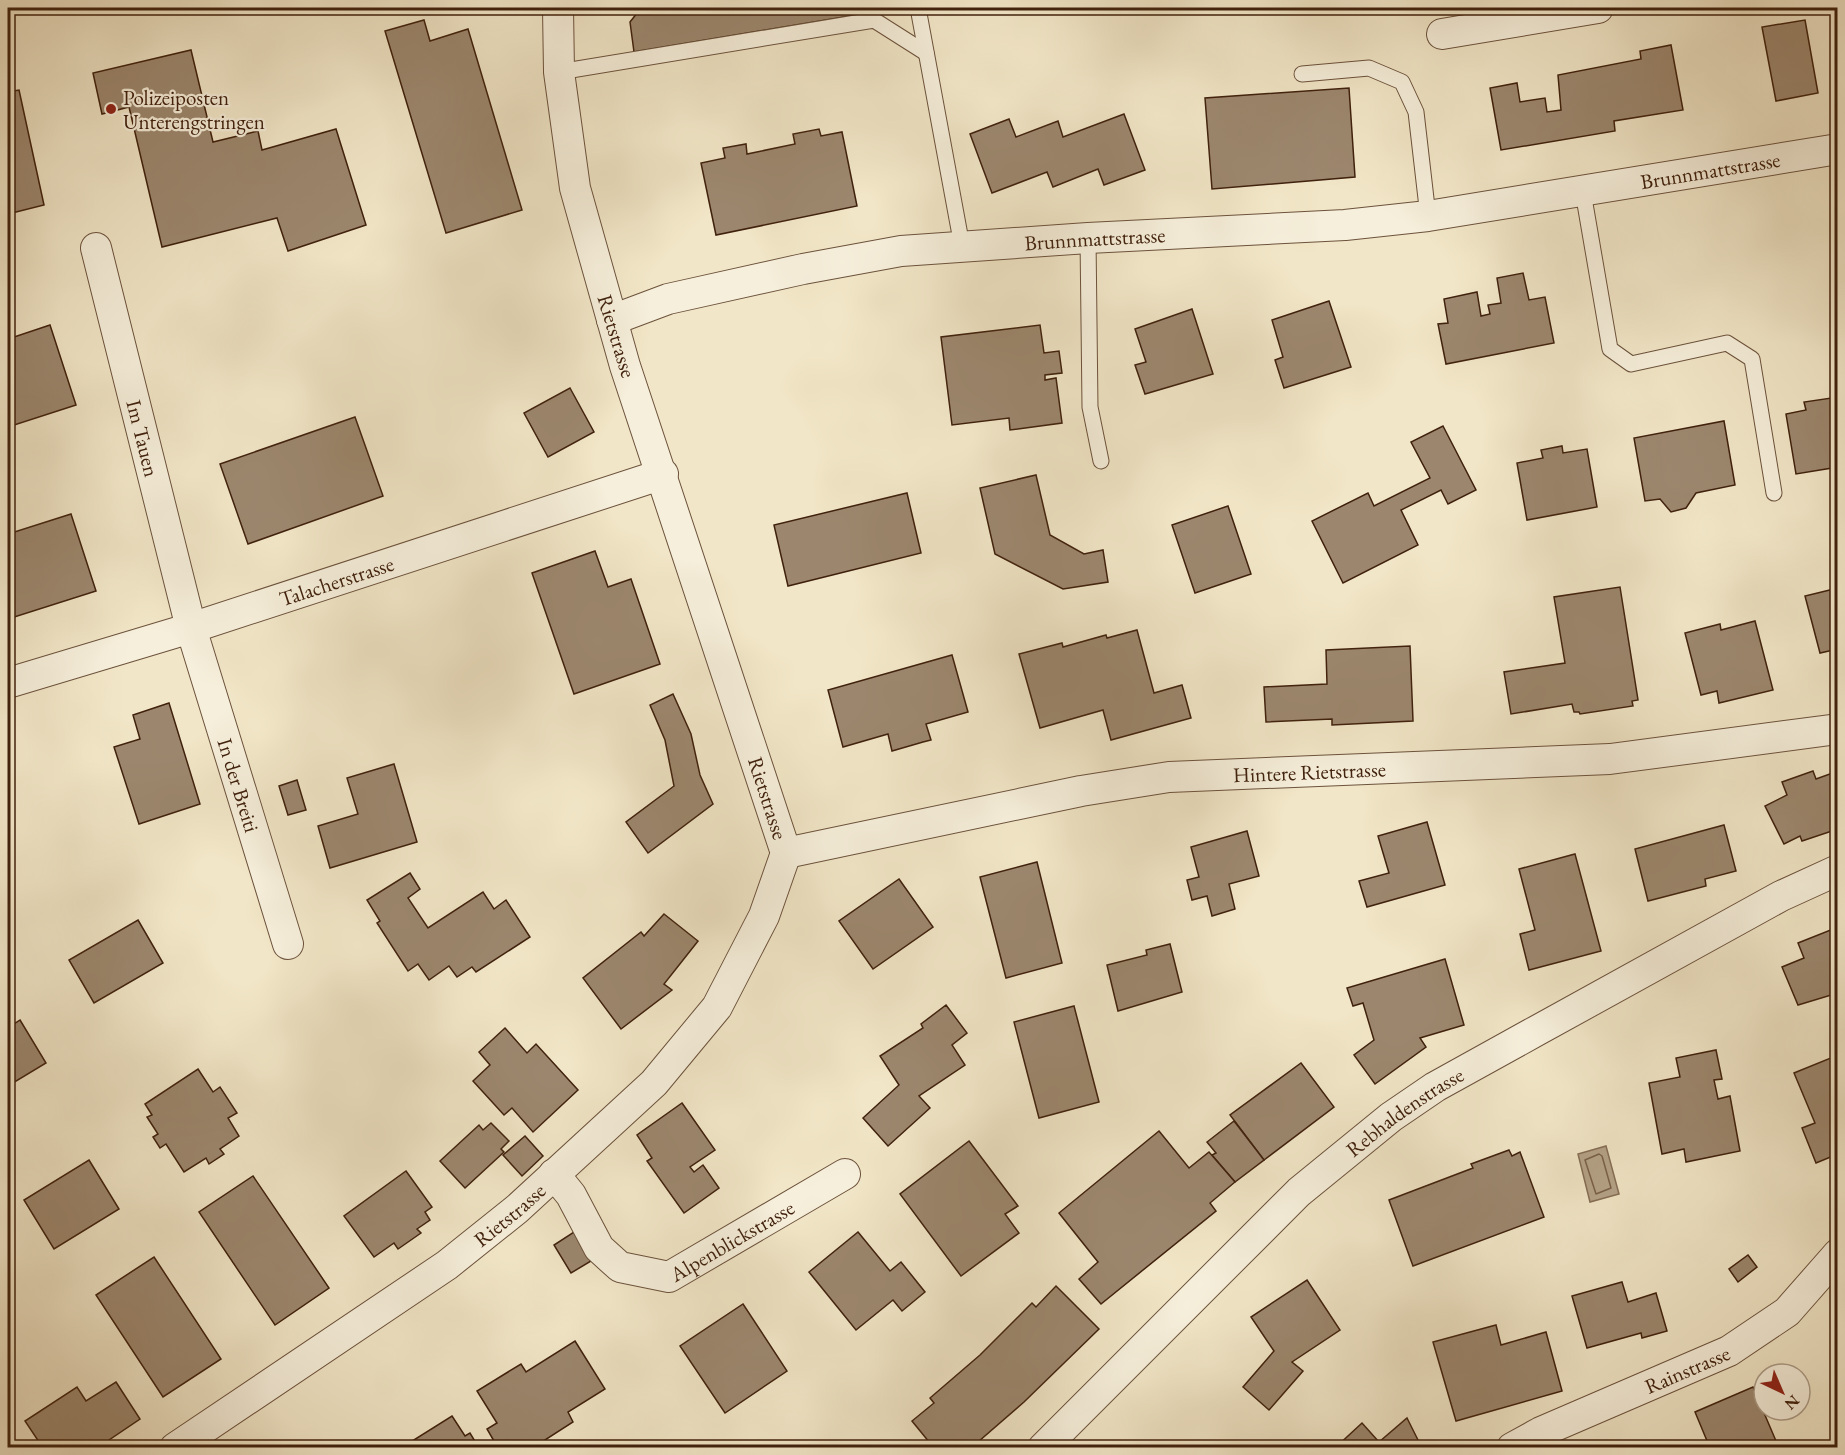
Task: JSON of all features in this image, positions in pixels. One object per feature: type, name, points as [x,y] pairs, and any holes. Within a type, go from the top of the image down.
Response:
[{"type":"street","name":"Rietstrasse","points":[[175,1448],[447,1265],[517,1209],[654,1083],[717,1007],[764,916],[786,854],[612,320],[575,188],[559,72],[558,8]]},
{"type":"street","points":[[1442,34],[1598,8]]},
{"type":"street","name":"Brunnmattstrasse","points":[[612,320],[668,299],[803,269],[902,251],[1088,238],[1345,225],[1428,216],[1838,149]]},
{"type":"street","name":"Im Tauen","points":[[96,248],[190,628]]},
{"type":"street","name":"Talacherstrasse","points":[[8,683],[190,628],[663,474]]},
{"type":"street","name":"In der Breiti","points":[[190,628],[288,944]]},
{"type":"street","name":"Hintere Rietstrasse","points":[[786,854],[1081,790],[1170,777],[1610,759],[1838,729]]},
{"type":"street","name":"Rebhaldenstrasse","points":[[1043,1448],[1299,1192],[1391,1117],[1435,1087],[1559,1018],[1781,896],[1838,870]]},
{"type":"street","name":"Alpenblickstrasse","points":[[554,1174],[571,1195],[599,1248],[620,1267],[669,1276],[845,1174]]},
{"type":"street","name":"Rainstrasse","points":[[1512,1448],[1541,1432],[1729,1351],[1787,1312],[1838,1254]]},
{"type":"lane","points":[[918,8],[962,246]]},
{"type":"lane","points":[[559,72],[874,20],[926,53]]},
{"type":"lane","points":[[1302,74],[1369,68],[1402,82],[1416,112],[1428,216]]},
{"type":"lane","points":[[1583,192],[1610,349],[1631,364],[1727,343],[1752,359],[1774,493]]},
{"type":"lane","points":[[1088,238],[1090,407],[1101,461]]},
{"type":"water","points":[[1606,1146],[1619,1194],[1590,1202],[1578,1154]]},
{"type":"building","points":[[641,8],[898,8],[634,52],[630,22]]},
{"type":"building","points":[[961,8],[1004,8],[962,14]]},
{"type":"building","points":[[424,20],[430,41],[468,29],[522,210],[446,233],[385,31]]},
{"type":"building","points":[[1805,20],[1818,93],[1776,101],[1762,27]]},
{"type":"building","points":[[1671,45],[1683,110],[1614,121],[1615,131],[1501,150],[1490,88],[1517,83],[1520,102],[1545,98],[1547,112],[1561,110],[1558,75],[1641,59],[1640,51]]},
{"type":"building","points":[[191,50],[213,142],[258,131],[262,150],[336,129],[366,225],[288,251],[277,218],[162,247],[129,107],[102,114],[93,73]]},
{"type":"building","points":[[1349,88],[1355,177],[1212,189],[1205,98]]},
{"type":"building","points":[[19,90],[44,205],[8,214],[8,92]]},
{"type":"building","points":[[1124,114],[1145,170],[1104,185],[1098,169],[1053,187],[1047,172],[992,193],[970,134],[1009,119],[1016,137],[1058,121],[1063,137]]},
{"type":"building","points":[[819,129],[821,136],[842,132],[857,206],[716,235],[701,163],[725,158],[723,148],[746,144],[747,154],[795,144],[793,134]]},
{"type":"building","points":[[1523,273],[1529,300],[1545,297],[1554,343],[1446,364],[1438,324],[1448,323],[1444,299],[1477,292],[1481,316],[1490,314],[1488,305],[1501,303],[1497,278]]},
{"type":"building","points":[[1329,301],[1351,367],[1284,388],[1275,360],[1283,357],[1272,320]]},
{"type":"building","points":[[1192,309],[1213,374],[1145,394],[1135,365],[1146,362],[1135,329]]},
{"type":"building","points":[[50,325],[76,405],[8,427],[8,339]]},
{"type":"building","points":[[1040,325],[1044,353],[1059,351],[1062,373],[1045,375],[1045,380],[1056,378],[1062,423],[1010,430],[1009,418],[952,425],[941,337]]},
{"type":"building","points":[[570,388],[594,432],[548,457],[524,413]]},
{"type":"building","points":[[1838,397],[1838,467],[1796,474],[1786,414],[1806,410],[1804,402]]},
{"type":"building","points":[[355,417],[383,496],[248,544],[220,464]]},
{"type":"building","points":[[1724,421],[1735,485],[1696,493],[1686,508],[1671,512],[1660,499],[1645,501],[1634,438]]},
{"type":"building","points":[[1443,426],[1476,490],[1448,504],[1441,490],[1401,510],[1418,545],[1343,583],[1312,521],[1368,493],[1374,506],[1430,478],[1411,442]]},
{"type":"building","points":[[1562,446],[1563,453],[1587,449],[1597,507],[1527,520],[1517,463],[1543,458],[1541,450]]},
{"type":"building","points":[[1036,475],[1050,535],[1084,554],[1103,550],[1108,582],[1063,589],[995,554],[980,488]]},
{"type":"building","points":[[907,493],[921,553],[788,586],[774,525]]},
{"type":"building","points":[[1228,506],[1251,574],[1195,593],[1172,525]]},
{"type":"building","points":[[71,514],[96,591],[8,619],[8,534]]},
{"type":"building","points":[[595,551],[608,587],[631,579],[660,664],[574,694],[532,573]]},
{"type":"building","points":[[1620,587],[1638,700],[1632,701],[1633,706],[1580,714],[1574,712],[1572,704],[1511,714],[1504,672],[1565,663],[1554,597]]},
{"type":"building","points":[[1838,588],[1838,649],[1820,653],[1805,596]]},
{"type":"building","points":[[1755,621],[1773,690],[1719,703],[1717,691],[1701,695],[1685,633],[1720,624],[1721,630]]},
{"type":"building","points":[[1137,630],[1154,693],[1182,685],[1191,718],[1111,740],[1103,710],[1040,728],[1019,654],[1062,643],[1063,647],[1106,635],[1107,638]]},
{"type":"building","points":[[1410,646],[1413,721],[1332,725],[1332,719],[1266,722],[1264,687],[1327,684],[1326,650]]},
{"type":"building","points":[[952,655],[968,712],[926,724],[931,740],[892,751],[888,734],[843,747],[828,690]]},
{"type":"building","points":[[673,694],[691,734],[700,775],[713,804],[648,853],[626,822],[674,786],[665,740],[650,705]]},
{"type":"building","points":[[169,703],[200,804],[139,824],[114,747],[140,739],[133,715]]},
{"type":"building","points":[[394,764],[417,842],[330,868],[318,826],[358,814],[347,778]]},
{"type":"building","points":[[1813,771],[1816,779],[1838,771],[1838,829],[1802,841],[1800,836],[1784,844],[1765,806],[1787,795],[1782,782]]},
{"type":"building","points":[[297,780],[306,810],[288,815],[279,786]]},
{"type":"building","points":[[1427,822],[1445,885],[1367,907],[1359,881],[1389,873],[1378,836]]},
{"type":"building","points":[[1724,825],[1736,871],[1705,879],[1706,886],[1648,901],[1635,849]]},
{"type":"building","points":[[1247,831],[1259,876],[1229,884],[1235,909],[1212,916],[1207,896],[1192,900],[1187,880],[1199,877],[1191,847]]},
{"type":"building","points":[[1575,854],[1601,951],[1529,970],[1520,934],[1535,930],[1519,869]]},
{"type":"building","points":[[1037,862],[1062,963],[1006,978],[980,877]]},
{"type":"building","points":[[410,873],[420,889],[408,898],[428,928],[483,892],[494,909],[506,900],[530,937],[476,972],[472,967],[457,977],[449,966],[429,980],[418,964],[408,971],[377,923],[380,921],[367,900]]},
{"type":"building","points":[[899,879],[933,927],[873,969],[839,921]]},
{"type":"building","points":[[664,914],[698,941],[664,984],[672,990],[621,1029],[583,978],[641,932],[644,936]]},
{"type":"building","points":[[138,920],[163,963],[94,1003],[69,960]]},
{"type":"building","points":[[1838,927],[1838,993],[1798,1005],[1782,967],[1804,958],[1798,943]]},
{"type":"building","points":[[1170,944],[1182,992],[1118,1011],[1107,965],[1147,955],[1146,950]]},
{"type":"building","points":[[1445,959],[1464,1025],[1420,1038],[1426,1047],[1375,1084],[1354,1055],[1374,1040],[1363,1003],[1353,1006],[1347,988]]},
{"type":"building","points":[[946,1005],[967,1033],[952,1045],[965,1065],[919,1096],[930,1108],[888,1146],[863,1118],[899,1085],[880,1056],[923,1028],[921,1024]]},
{"type":"building","points":[[1074,1006],[1099,1102],[1039,1118],[1014,1022]]},
{"type":"building","points":[[20,1020],[46,1063],[8,1086],[8,1028]]},
{"type":"building","points":[[505,1028],[527,1053],[536,1044],[578,1090],[533,1132],[512,1108],[504,1115],[473,1081],[490,1065],[479,1052]]},
{"type":"building","points":[[1716,1050],[1722,1079],[1714,1080],[1718,1099],[1730,1096],[1740,1151],[1686,1162],[1684,1149],[1662,1154],[1649,1083],[1680,1077],[1676,1058]]},
{"type":"building","points":[[1838,1055],[1838,1154],[1816,1163],[1802,1128],[1815,1123],[1794,1073]]},
{"type":"building","points":[[1301,1063],[1334,1107],[1264,1160],[1230,1115]]},
{"type":"building","points":[[198,1069],[213,1092],[220,1087],[237,1113],[228,1118],[239,1136],[220,1149],[224,1154],[209,1164],[206,1158],[184,1172],[166,1144],[160,1148],[153,1137],[158,1134],[147,1117],[152,1115],[145,1104]]},
{"type":"building","points":[[682,1103],[715,1150],[690,1167],[694,1172],[703,1165],[719,1188],[684,1213],[647,1161],[652,1158],[637,1135]]},
{"type":"building","points":[[1234,1121],[1264,1160],[1235,1182],[1212,1155],[1216,1153],[1207,1142]]},
{"type":"building","points":[[491,1123],[509,1141],[501,1149],[504,1152],[465,1188],[440,1161],[479,1125],[483,1130]]},
{"type":"building","points":[[1159,1131],[1189,1168],[1209,1152],[1235,1182],[1210,1203],[1216,1211],[1101,1304],[1079,1279],[1098,1262],[1059,1213]]},
{"type":"building","points":[[525,1136],[543,1156],[522,1176],[503,1155]]},
{"type":"building","points":[[969,1141],[1018,1206],[1005,1214],[1019,1233],[961,1276],[900,1194]]},
{"type":"building","points":[[1509,1150],[1512,1156],[1520,1152],[1544,1217],[1413,1266],[1389,1200],[1473,1168],[1471,1164]]},
{"type":"building","points":[[89,1160],[119,1209],[54,1249],[24,1200]]},
{"type":"building","points":[[406,1171],[432,1207],[425,1212],[430,1220],[417,1229],[421,1233],[398,1249],[394,1243],[374,1257],[344,1216]]},
{"type":"building","points":[[253,1176],[329,1288],[275,1325],[199,1212]]},
{"type":"building","points":[[574,1232],[591,1261],[571,1273],[554,1245]]},
{"type":"building","points":[[858,1232],[890,1271],[901,1262],[925,1292],[902,1311],[893,1300],[856,1330],[809,1272]]},
{"type":"building","points":[[1748,1255],[1757,1267],[1738,1282],[1729,1269]]},
{"type":"building","points":[[154,1257],[221,1359],[163,1397],[96,1295]]},
{"type":"building","points":[[1307,1280],[1340,1330],[1292,1362],[1303,1371],[1269,1410],[1243,1387],[1274,1351],[1251,1317]]},
{"type":"building","points":[[1622,1282],[1628,1302],[1656,1293],[1667,1331],[1642,1338],[1641,1333],[1587,1348],[1572,1296]]},
{"type":"building","points":[[1056,1286],[1099,1329],[1024,1402],[971,1448],[934,1448],[912,1421],[934,1403],[930,1398],[980,1355],[1032,1303],[1036,1307]]},
{"type":"building","points":[[743,1304],[787,1371],[725,1413],[680,1346]]},
{"type":"building","points":[[1496,1325],[1501,1345],[1546,1332],[1562,1391],[1456,1421],[1433,1342]]},
{"type":"building","points":[[575,1341],[605,1389],[568,1412],[573,1422],[537,1445],[538,1448],[498,1448],[487,1429],[497,1423],[477,1391],[521,1364],[526,1372]]},
{"type":"building","points":[[116,1382],[140,1419],[97,1448],[43,1448],[25,1421],[77,1387],[86,1401]]},
{"type":"building","points":[[1752,1387],[1752,1422],[1768,1422],[1779,1448],[1710,1448],[1695,1412]]},
{"type":"building","points":[[452,1416],[465,1436],[470,1433],[479,1448],[401,1448]]},
{"type":"building","points":[[1407,1418],[1422,1448],[1335,1448],[1362,1423],[1379,1442]]},
{"type":"place","name":"Polizeiposten Unterengstringen","points":[[111,109]]}]
